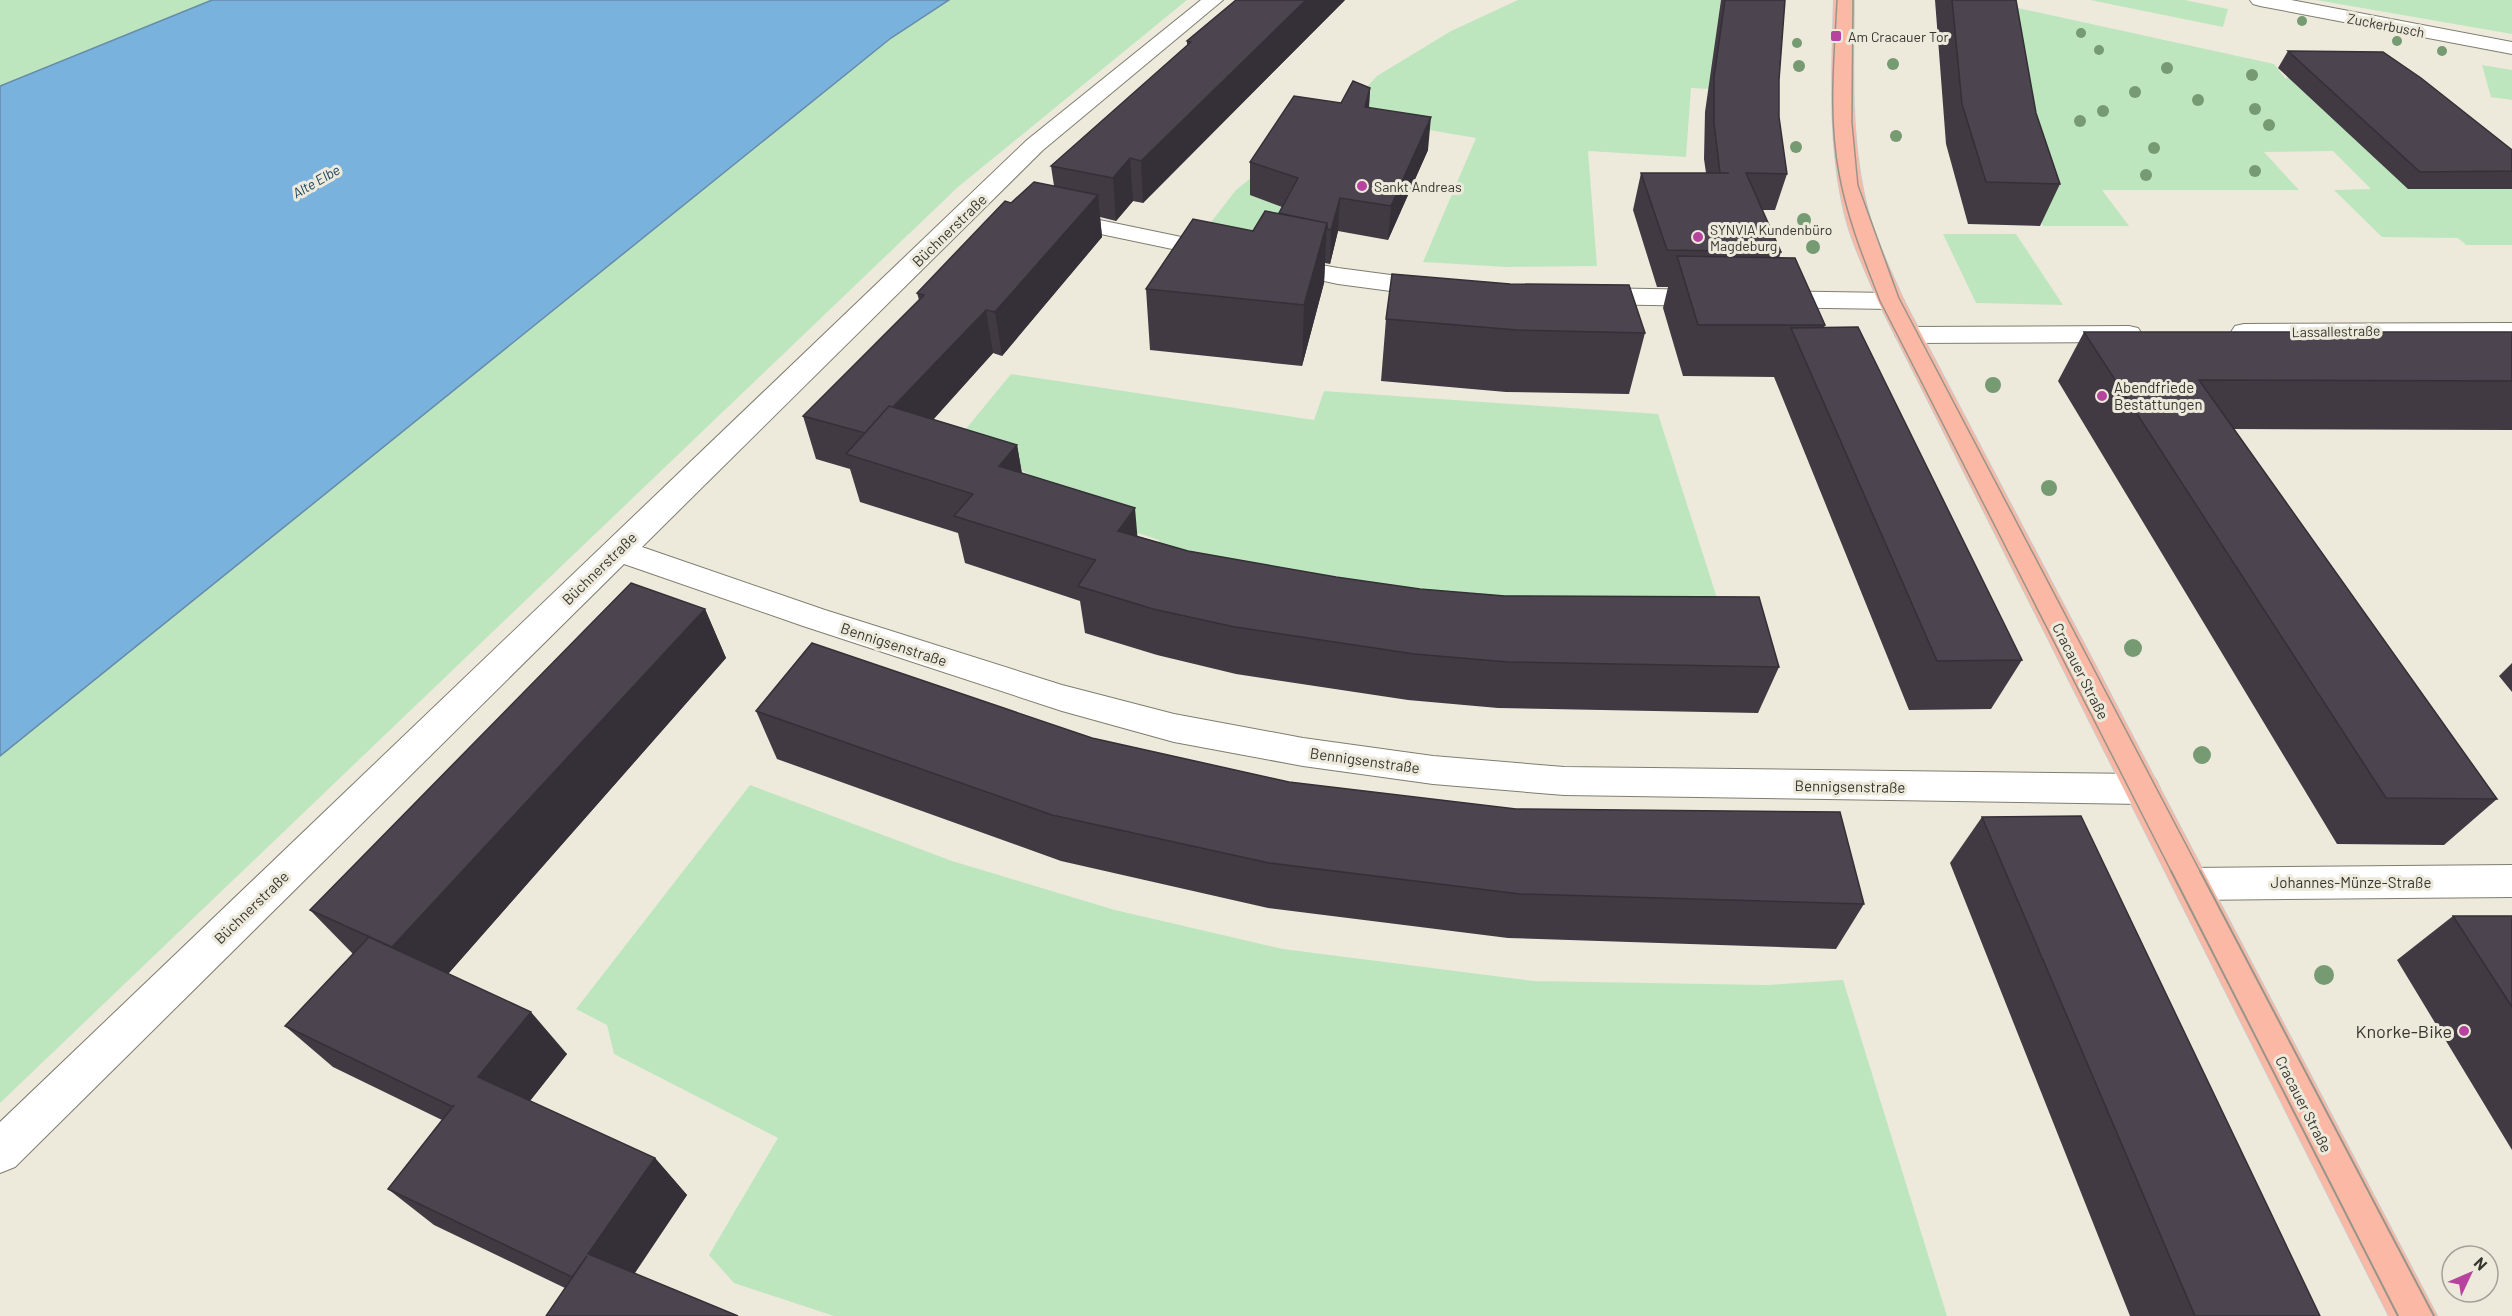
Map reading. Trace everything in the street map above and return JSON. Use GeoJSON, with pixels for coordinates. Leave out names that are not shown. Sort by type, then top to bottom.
{"type":"FeatureCollection","features":[{"type":"Feature","properties":{"kind":"main road","name":"Cracauer Straße"},"geometry":{"type":"LineString","coordinates":[[1844,0],[1843,124],[1846,154],[1857,213],[1891,301],[2414,1316]]}},
{"type":"Feature","properties":{"kind":"street","name":"Büchnerstraße"},"geometry":{"type":"LineString","coordinates":[[0,1152],[617,550],[992,205],[1035,145],[1214,0]]}},
{"type":"Feature","properties":{"kind":"street","name":"Zuckerbusch"},"geometry":{"type":"LineString","coordinates":[[2260,0],[2512,48]]}},
{"type":"Feature","properties":{"kind":"street"},"geometry":{"type":"LineString","coordinates":[[1038,214],[1357,279],[1463,292]]}},
{"type":"Feature","properties":{"kind":"street"},"geometry":{"type":"LineString","coordinates":[[1563,296],[1891,301]]}},
{"type":"Feature","properties":{"kind":"street","name":"Lassallestraße"},"geometry":{"type":"LineString","coordinates":[[2217,333],[2512,331]]}},
{"type":"Feature","properties":{"kind":"street"},"geometry":{"type":"LineString","coordinates":[[1908,335],[2158,333]]}},
{"type":"Feature","properties":{"kind":"street","name":"Bennigsenstraße"},"geometry":{"type":"LineString","coordinates":[[617,550],[814,618],[1062,698],[1174,728],[1303,752],[1433,770],[1564,781],[2142,789]]}},
{"type":"Feature","properties":{"kind":"street","name":"Johannes-Münze-Straße"},"geometry":{"type":"LineString","coordinates":[[2191,884],[2512,881]]}},
{"type":"Feature","properties":{"kind":"green space"},"geometry":{"type":"Polygon","coordinates":[[[0,0],[212,0],[0,86],[0,0]]]}},
{"type":"Feature","properties":{"kind":"green space"},"geometry":{"type":"Polygon","coordinates":[[[949,0],[1187,0],[958,187],[0,1103],[0,756],[891,38],[949,0]]]}},
{"type":"Feature","properties":{"kind":"green space"},"geometry":{"type":"Polygon","coordinates":[[[1518,0],[1721,0],[1709,89],[1691,88],[1686,157],[1588,151],[1597,266],[1507,267],[1423,262],[1476,138],[1340,115],[1377,76],[1451,31],[1518,0]]]}},
{"type":"Feature","properties":{"kind":"green space"},"geometry":{"type":"Polygon","coordinates":[[[2090,0],[2185,0],[2228,9],[2223,27],[2090,0]]]}},
{"type":"Feature","properties":{"kind":"green space"},"geometry":{"type":"Polygon","coordinates":[[[2316,0],[2512,0],[2512,34],[2316,0]]]}},
{"type":"Feature","properties":{"kind":"green space"},"geometry":{"type":"Polygon","coordinates":[[[1995,3],[2274,64],[2285,78],[2310,78],[2512,187],[2512,245],[2466,245],[2458,238],[2382,237],[2334,190],[2371,189],[2333,151],[2264,152],[2299,190],[2102,190],[2129,226],[2043,226],[2027,183],[1995,3]]]}},
{"type":"Feature","properties":{"kind":"green space"},"geometry":{"type":"Polygon","coordinates":[[[2482,65],[2512,70],[2512,100],[2491,97],[2482,65]]]}},
{"type":"Feature","properties":{"kind":"green space"},"geometry":{"type":"Polygon","coordinates":[[[1306,133],[1325,136],[1269,239],[1208,226],[1236,190],[1306,133]]]}},
{"type":"Feature","properties":{"kind":"green space"},"geometry":{"type":"Polygon","coordinates":[[[1943,234],[2016,234],[2063,305],[1976,303],[1943,234]]]}},
{"type":"Feature","properties":{"kind":"green space"},"geometry":{"type":"Polygon","coordinates":[[[1011,374],[1314,420],[1324,391],[1658,414],[1726,626],[1164,567],[1159,540],[1067,510],[1030,475],[1008,463],[951,447],[1011,374]]]}},
{"type":"Feature","properties":{"kind":"green space"},"geometry":{"type":"Polygon","coordinates":[[[750,785],[952,861],[1115,910],[1283,949],[1533,981],[1767,985],[1843,980],[1947,1316],[834,1316],[734,1283],[709,1255],[778,1138],[614,1054],[607,1025],[576,1009],[750,785]]]}},
{"type":"Feature","properties":{"kind":"water","name":"Alte Elbe"},"geometry":{"type":"Polygon","coordinates":[[[212,0],[949,0],[891,38],[0,756],[0,86],[212,0]]]}},
{"type":"Feature","properties":{"kind":"building"},"geometry":{"type":"Polygon","coordinates":[[[1236,0],[1306,0],[1141,161],[1130,158],[1113,178],[1051,166],[1191,42],[1187,41],[1236,0]]]}},
{"type":"Feature","properties":{"kind":"building"},"geometry":{"type":"Polygon","coordinates":[[[1725,0],[1785,0],[1779,80],[1779,117],[1787,174],[1746,173],[1781,252],[1667,250],[1641,173],[1720,173],[1714,123],[1714,77],[1725,0]]]}},
{"type":"Feature","properties":{"kind":"building"},"geometry":{"type":"Polygon","coordinates":[[[1952,0],[2016,0],[2036,113],[2060,184],[1986,182],[1962,104],[1952,0]]]}},
{"type":"Feature","properties":{"kind":"building"},"geometry":{"type":"Polygon","coordinates":[[[2288,51],[2383,52],[2421,78],[2512,150],[2512,171],[2420,172],[2288,51]]]}},
{"type":"Feature","properties":{"kind":"building"},"geometry":{"type":"Polygon","coordinates":[[[1353,81],[1370,88],[1365,107],[1431,117],[1391,206],[1340,198],[1331,230],[1327,229],[1327,223],[1279,213],[1298,178],[1250,162],[1294,96],[1341,103],[1353,81]]]}},
{"type":"Feature","properties":{"kind":"building"},"geometry":{"type":"Polygon","coordinates":[[[1034,182],[1098,195],[995,312],[986,310],[893,407],[889,406],[865,433],[803,416],[924,295],[917,293],[1005,201],[1011,203],[1034,182]]]}},
{"type":"Feature","properties":{"kind":"building"},"geometry":{"type":"Polygon","coordinates":[[[1265,211],[1327,223],[1304,305],[1146,289],[1193,219],[1253,231],[1265,211]]]}},
{"type":"Feature","properties":{"kind":"building"},"geometry":{"type":"Polygon","coordinates":[[[1677,256],[1795,258],[1825,325],[1698,325],[1677,256]]]}},
{"type":"Feature","properties":{"kind":"building"},"geometry":{"type":"Polygon","coordinates":[[[1392,274],[1510,284],[1629,285],[1645,333],[1517,330],[1386,319],[1392,274]]]}},
{"type":"Feature","properties":{"kind":"building"},"geometry":{"type":"Polygon","coordinates":[[[1858,327],[2022,660],[1937,661],[1791,328],[1858,327]]]}},
{"type":"Feature","properties":{"kind":"building"},"geometry":{"type":"Polygon","coordinates":[[[2084,332],[2512,332],[2512,381],[2199,380],[2497,799],[2386,798],[2084,332]]]}},
{"type":"Feature","properties":{"kind":"building"},"geometry":{"type":"Polygon","coordinates":[[[889,406],[1017,445],[999,466],[1135,508],[1118,531],[1188,551],[1420,589],[1505,596],[1759,597],[1779,667],[1508,662],[1414,654],[1235,627],[1153,609],[1078,586],[1096,559],[954,516],[973,494],[846,454],[889,406]]]}},
{"type":"Feature","properties":{"kind":"building"},"geometry":{"type":"Polygon","coordinates":[[[631,583],[705,609],[392,947],[310,910],[631,583]]]}},
{"type":"Feature","properties":{"kind":"building"},"geometry":{"type":"Polygon","coordinates":[[[812,643],[1092,738],[1289,782],[1516,809],[1840,812],[1864,904],[1520,894],[1269,863],[1052,815],[756,711],[812,643]]]}},
{"type":"Feature","properties":{"kind":"building"},"geometry":{"type":"Polygon","coordinates":[[[2081,816],[2320,1316],[2195,1316],[1982,817],[2081,816]]]}},
{"type":"Feature","properties":{"kind":"building"},"geometry":{"type":"Polygon","coordinates":[[[2453,916],[2512,916],[2512,1007],[2453,916]]]}},
{"type":"Feature","properties":{"kind":"building"},"geometry":{"type":"Polygon","coordinates":[[[369,937],[531,1012],[478,1077],[655,1158],[588,1254],[738,1316],[546,1316],[587,1256],[572,1277],[388,1189],[453,1107],[285,1026],[369,937]]]}},
{"type":"Feature","properties":{"kind":"tram line"},"geometry":{"type":"LineString","coordinates":[[1837,0],[1833,87],[1834,131],[1839,174],[1856,239],[1880,301],[2172,873]]}},
{"type":"Feature","properties":{"kind":"tram line"},"geometry":{"type":"LineString","coordinates":[[1853,0],[1852,122],[1858,185],[1899,298],[2201,873]]}},
{"type":"Feature","properties":{"kind":"tram line"},"geometry":{"type":"LineString","coordinates":[[2171,871],[2398,1316]]}},
{"type":"Feature","properties":{"kind":"tram line"},"geometry":{"type":"LineString","coordinates":[[2200,871],[2434,1316]]}},
{"type":"Feature","properties":{"kind":"place","name":"Am Cracauer Tor"},"geometry":{"type":"Point","coordinates":[1836,36]}},
{"type":"Feature","properties":{"kind":"place","name":"Sankt Andreas"},"geometry":{"type":"Point","coordinates":[1362,186]}},
{"type":"Feature","properties":{"kind":"place","name":"SYNVIA Kundenbüro Magdeburg"},"geometry":{"type":"Point","coordinates":[1698,237]}},
{"type":"Feature","properties":{"kind":"place","name":"Abendfriede Bestattungen"},"geometry":{"type":"Point","coordinates":[2102,396]}},
{"type":"Feature","properties":{"kind":"place","name":"Knorke-Bike"},"geometry":{"type":"Point","coordinates":[2464,1031]}}]}
